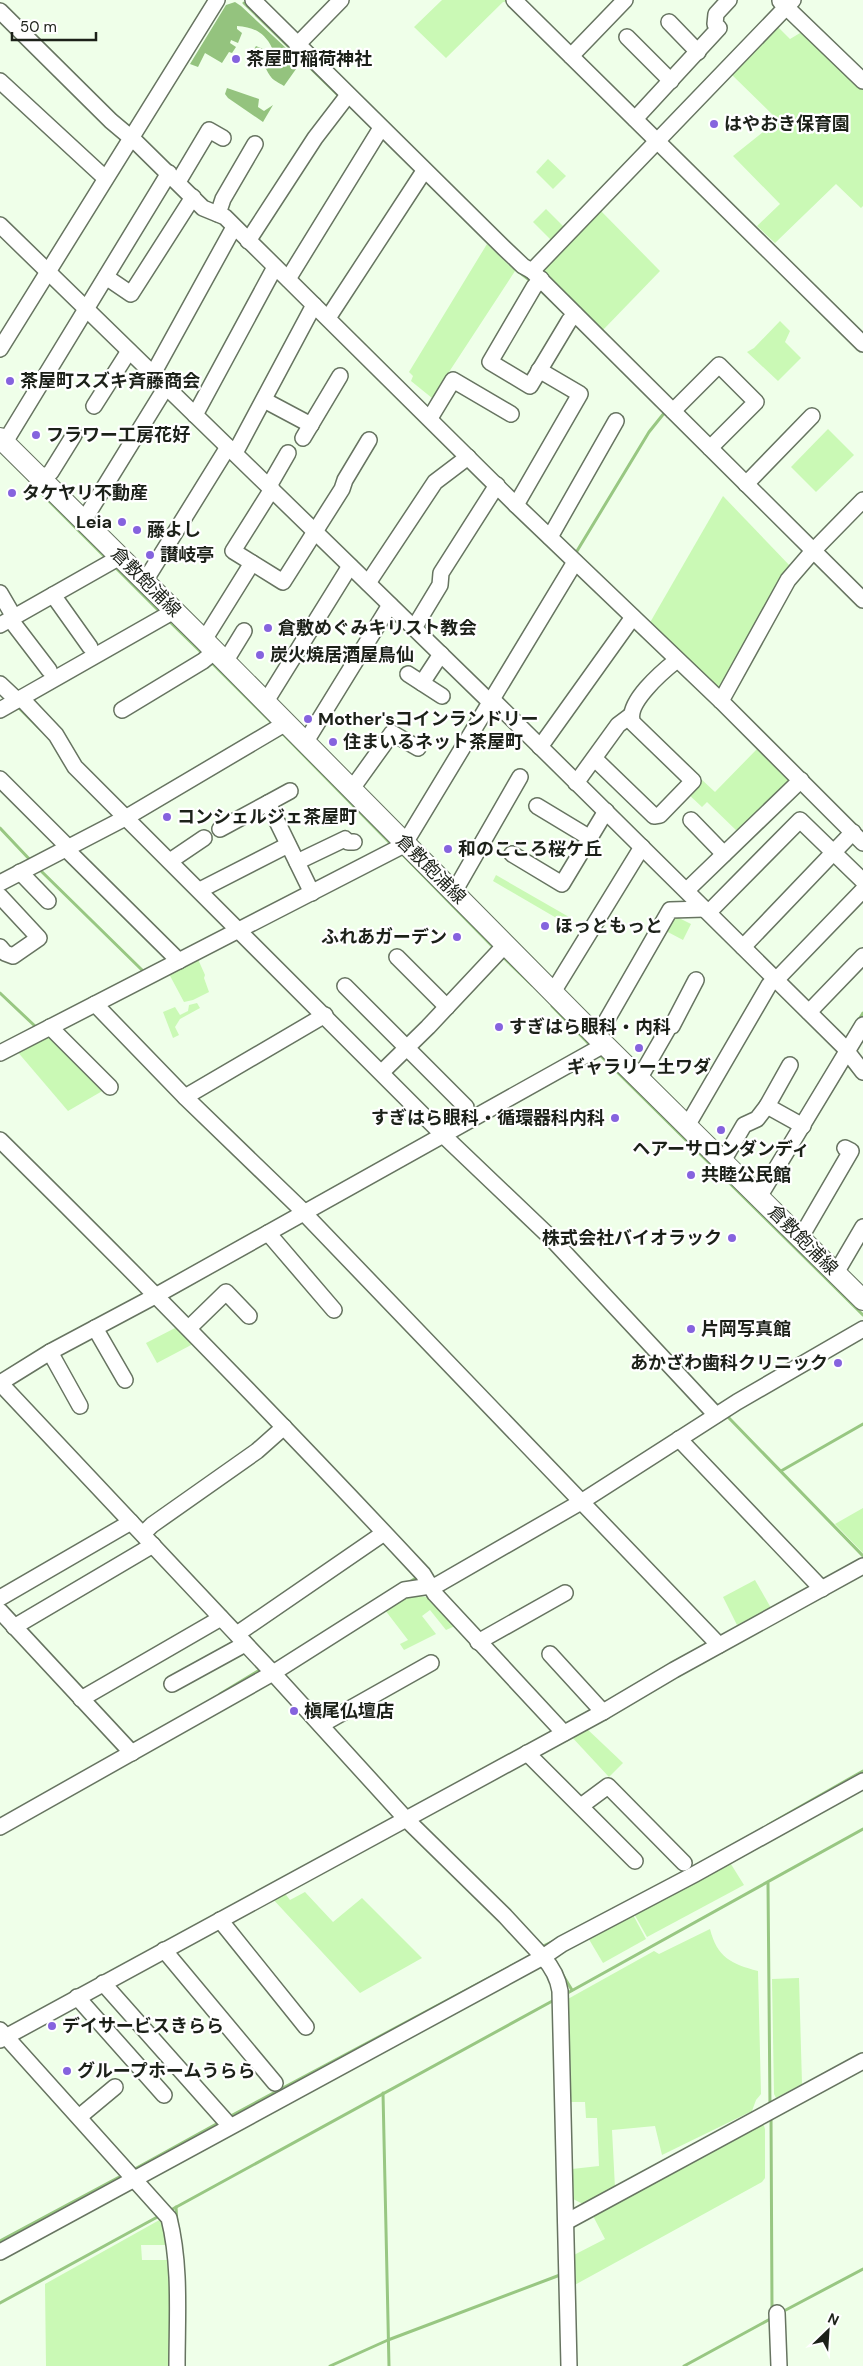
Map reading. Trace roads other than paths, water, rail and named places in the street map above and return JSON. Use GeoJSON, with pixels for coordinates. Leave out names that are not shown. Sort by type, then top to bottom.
{"type":"FeatureCollection","features":[{"type":"Feature","properties":{"kind":"main road","name":"倉敷飽浦線"},"geometry":{"type":"LineString","coordinates":[[2,440],[84,520],[114,561],[145,581],[168,614],[265,703],[280,727],[305,743],[454,892],[501,950],[553,992],[863,1300]]}},
{"type":"Feature","properties":{"kind":"street"},"geometry":{"type":"LineString","coordinates":[[0,349],[104,178],[217,0]]}},
{"type":"Feature","properties":{"kind":"street"},"geometry":{"type":"LineString","coordinates":[[253,0],[379,131],[424,171],[523,266],[572,318],[673,411],[746,484],[811,554],[863,600]]}},
{"type":"Feature","properties":{"kind":"street"},"geometry":{"type":"LineString","coordinates":[[297,45],[341,0]]}},
{"type":"Feature","properties":{"kind":"street"},"geometry":{"type":"LineString","coordinates":[[514,0],[573,53],[638,116],[863,344]]}},
{"type":"Feature","properties":{"kind":"street"},"geometry":{"type":"LineString","coordinates":[[573,53],[625,0]]}},
{"type":"Feature","properties":{"kind":"street"},"geometry":{"type":"LineString","coordinates":[[638,116],[720,28],[715,24],[716,14],[729,0]]}},
{"type":"Feature","properties":{"kind":"street"},"geometry":{"type":"LineString","coordinates":[[572,318],[530,386],[490,362],[536,280],[660,138],[787,3],[863,81]]}},
{"type":"Feature","properties":{"kind":"street"},"geometry":{"type":"LineString","coordinates":[[4,7],[111,122],[131,138],[209,212],[225,217],[232,229],[248,241],[273,270],[288,279],[312,307],[328,318],[430,418],[466,459],[495,488],[516,504],[550,537],[674,662],[721,701],[799,783],[854,837],[834,852],[743,947]]}},
{"type":"Feature","properties":{"kind":"street"},"geometry":{"type":"LineString","coordinates":[[668,22],[698,52]]}},
{"type":"Feature","properties":{"kind":"street"},"geometry":{"type":"LineString","coordinates":[[627,37],[671,81]]}},
{"type":"Feature","properties":{"kind":"street"},"geometry":{"type":"LineString","coordinates":[[0,81],[104,178]]}},
{"type":"Feature","properties":{"kind":"street"},"geometry":{"type":"LineString","coordinates":[[248,241],[315,138],[346,97]]}},
{"type":"Feature","properties":{"kind":"street"},"geometry":{"type":"LineString","coordinates":[[2,440],[106,277],[173,177],[209,130],[223,138]]}},
{"type":"Feature","properties":{"kind":"street"},"geometry":{"type":"LineString","coordinates":[[288,279],[379,131]]}},
{"type":"Feature","properties":{"kind":"street"},"geometry":{"type":"LineString","coordinates":[[218,214],[222,199],[255,144]]}},
{"type":"Feature","properties":{"kind":"street"},"geometry":{"type":"LineString","coordinates":[[328,318],[424,171]]}},
{"type":"Feature","properties":{"kind":"street"},"geometry":{"type":"LineString","coordinates":[[106,277],[131,294],[193,197]]}},
{"type":"Feature","properties":{"kind":"street"},"geometry":{"type":"LineString","coordinates":[[0,225],[85,312],[127,353],[153,374],[165,389],[195,415],[348,569],[368,583],[388,608],[414,628],[439,657],[491,702],[496,703],[576,783],[603,815],[640,851],[687,890],[701,910],[743,947],[772,983],[809,1012],[843,1046],[863,1072]]}},
{"type":"Feature","properties":{"kind":"street"},"geometry":{"type":"LineString","coordinates":[[153,374],[232,229]]}},
{"type":"Feature","properties":{"kind":"street"},"geometry":{"type":"LineString","coordinates":[[195,415],[273,270]]}},
{"type":"Feature","properties":{"kind":"street"},"geometry":{"type":"LineString","coordinates":[[145,581],[228,450],[264,400],[312,307]]}},
{"type":"Feature","properties":{"kind":"street"},"geometry":{"type":"LineString","coordinates":[[94,406],[127,353]]}},
{"type":"Feature","properties":{"kind":"street"},"geometry":{"type":"LineString","coordinates":[[673,411],[719,366],[756,402],[710,448]]}},
{"type":"Feature","properties":{"kind":"street"},"geometry":{"type":"LineString","coordinates":[[516,504],[580,394],[540,370]]}},
{"type":"Feature","properties":{"kind":"street"},"geometry":{"type":"LineString","coordinates":[[264,400],[307,432],[340,376]]}},
{"type":"Feature","properties":{"kind":"street"},"geometry":{"type":"LineString","coordinates":[[430,418],[452,380],[511,414]]}},
{"type":"Feature","properties":{"kind":"street"},"geometry":{"type":"LineString","coordinates":[[84,520],[165,389]]}},
{"type":"Feature","properties":{"kind":"street"},"geometry":{"type":"LineString","coordinates":[[746,484],[812,416]]}},
{"type":"Feature","properties":{"kind":"street"},"geometry":{"type":"LineString","coordinates":[[550,537],[616,422]]}},
{"type":"Feature","properties":{"kind":"street"},"geometry":{"type":"LineString","coordinates":[[42,479],[51,472],[74,435]]}},
{"type":"Feature","properties":{"kind":"street"},"geometry":{"type":"LineString","coordinates":[[288,453],[270,491],[233,551],[283,582],[342,490],[345,480],[369,440]]}},
{"type":"Feature","properties":{"kind":"street"},"geometry":{"type":"LineString","coordinates":[[368,583],[435,482],[466,459]]}},
{"type":"Feature","properties":{"kind":"street"},"geometry":{"type":"LineString","coordinates":[[414,628],[440,585],[440,573],[495,488]]}},
{"type":"Feature","properties":{"kind":"street"},"geometry":{"type":"LineString","coordinates":[[721,701],[788,580],[863,500]]}},
{"type":"Feature","properties":{"kind":"street"},"geometry":{"type":"LineString","coordinates":[[8,620],[114,561]]}},
{"type":"Feature","properties":{"kind":"street"},"geometry":{"type":"LineString","coordinates":[[0,1053],[91,1006],[176,957],[399,848],[405,843],[575,562]]}},
{"type":"Feature","properties":{"kind":"street"},"geometry":{"type":"LineString","coordinates":[[211,654],[252,563]]}},
{"type":"Feature","properties":{"kind":"street"},"geometry":{"type":"LineString","coordinates":[[265,703],[348,569]]}},
{"type":"Feature","properties":{"kind":"street"},"geometry":{"type":"LineString","coordinates":[[0,593],[8,620],[49,670]]}},
{"type":"Feature","properties":{"kind":"street"},"geometry":{"type":"LineString","coordinates":[[53,595],[90,647]]}},
{"type":"Feature","properties":{"kind":"street"},"geometry":{"type":"LineString","coordinates":[[305,743],[388,608]]}},
{"type":"Feature","properties":{"kind":"street"},"geometry":{"type":"LineString","coordinates":[[0,710],[168,614]]}},
{"type":"Feature","properties":{"kind":"street"},"geometry":{"type":"LineString","coordinates":[[540,746],[631,620]]}},
{"type":"Feature","properties":{"kind":"street"},"geometry":{"type":"LineString","coordinates":[[122,710],[244,631]]}},
{"type":"Feature","properties":{"kind":"street"},"geometry":{"type":"LineString","coordinates":[[422,683],[439,657]]}},
{"type":"Feature","properties":{"kind":"street"},"geometry":{"type":"LineString","coordinates":[[594,759],[654,816],[660,815],[693,781],[633,723],[630,716],[632,707],[674,662]]}},
{"type":"Feature","properties":{"kind":"street"},"geometry":{"type":"LineString","coordinates":[[408,674],[442,696]]}},
{"type":"Feature","properties":{"kind":"street"},"geometry":{"type":"LineString","coordinates":[[0,684],[19,699],[56,735],[75,767],[127,817],[174,858],[203,888],[236,927],[325,1015],[385,1069],[443,1135],[550,1237],[716,1415]]}},
{"type":"Feature","properties":{"kind":"street"},"geometry":{"type":"LineString","coordinates":[[576,783],[618,724],[630,716]]}},
{"type":"Feature","properties":{"kind":"street"},"geometry":{"type":"LineString","coordinates":[[0,883],[127,817],[280,727]]}},
{"type":"Feature","properties":{"kind":"street"},"geometry":{"type":"LineString","coordinates":[[351,790],[392,733],[418,748]]}},
{"type":"Feature","properties":{"kind":"street"},"geometry":{"type":"LineString","coordinates":[[454,892],[520,777]]}},
{"type":"Feature","properties":{"kind":"street"},"geometry":{"type":"LineString","coordinates":[[0,780],[176,957]]}},
{"type":"Feature","properties":{"kind":"street"},"geometry":{"type":"LineString","coordinates":[[687,890],[799,783]]}},
{"type":"Feature","properties":{"kind":"street"},"geometry":{"type":"LineString","coordinates":[[220,829],[290,791]]}},
{"type":"Feature","properties":{"kind":"street"},"geometry":{"type":"LineString","coordinates":[[268,803],[310,890]]}},
{"type":"Feature","properties":{"kind":"street"},"geometry":{"type":"LineString","coordinates":[[537,806],[590,838]]}},
{"type":"Feature","properties":{"kind":"street"},"geometry":{"type":"LineString","coordinates":[[512,854],[562,884],[603,815]]}},
{"type":"Feature","properties":{"kind":"street"},"geometry":{"type":"LineString","coordinates":[[691,820],[724,854]]}},
{"type":"Feature","properties":{"kind":"street"},"geometry":{"type":"LineString","coordinates":[[569,2366],[560,1998],[559,1982],[554,1971],[542,1953],[407,1816],[324,1723],[273,1673],[241,1635],[221,1618],[153,1546],[145,1532],[131,1522],[0,1383],[153,1292],[268,1233],[301,1212],[443,1135],[601,1041],[670,910],[701,910],[800,820],[863,881]]}},
{"type":"Feature","properties":{"kind":"street"},"geometry":{"type":"LineString","coordinates":[[174,858],[204,838]]}},
{"type":"Feature","properties":{"kind":"street"},"geometry":{"type":"LineString","coordinates":[[297,862],[347,838]]}},
{"type":"Feature","properties":{"kind":"street"},"geometry":{"type":"LineString","coordinates":[[203,888],[288,845]]}},
{"type":"Feature","properties":{"kind":"street"},"geometry":{"type":"LineString","coordinates":[[553,992],[640,851]]}},
{"type":"Feature","properties":{"kind":"street"},"geometry":{"type":"LineString","coordinates":[[30,867],[48,901]]}},
{"type":"Feature","properties":{"kind":"street"},"geometry":{"type":"LineString","coordinates":[[687,1126],[772,983],[863,890]]}},
{"type":"Feature","properties":{"kind":"street"},"geometry":{"type":"LineString","coordinates":[[0,896],[39,938],[13,956],[5,953],[0,947]]}},
{"type":"Feature","properties":{"kind":"street"},"geometry":{"type":"LineString","coordinates":[[385,1069],[501,950]]}},
{"type":"Feature","properties":{"kind":"street"},"geometry":{"type":"LineString","coordinates":[[809,1012],[863,956]]}},
{"type":"Feature","properties":{"kind":"street"},"geometry":{"type":"LineString","coordinates":[[397,957],[447,1007]]}},
{"type":"Feature","properties":{"kind":"street"},"geometry":{"type":"LineString","coordinates":[[640,1079],[668,1027],[672,1026],[696,980]]}},
{"type":"Feature","properties":{"kind":"street"},"geometry":{"type":"LineString","coordinates":[[345,986],[466,1107]]}},
{"type":"Feature","properties":{"kind":"street"},"geometry":{"type":"LineString","coordinates":[[91,1006],[301,1212],[719,1645]]}},
{"type":"Feature","properties":{"kind":"street"},"geometry":{"type":"LineString","coordinates":[[184,1097],[325,1015]]}},
{"type":"Feature","properties":{"kind":"street"},"geometry":{"type":"LineString","coordinates":[[759,1197],[799,1124],[863,1025]]}},
{"type":"Feature","properties":{"kind":"street"},"geometry":{"type":"LineString","coordinates":[[50,1027],[110,1087]]}},
{"type":"Feature","properties":{"kind":"street"},"geometry":{"type":"LineString","coordinates":[[723,1161],[744,1125],[757,1119],[767,1106],[790,1065]]}},
{"type":"Feature","properties":{"kind":"street"},"geometry":{"type":"LineString","coordinates":[[767,1106],[799,1124]]}},
{"type":"Feature","properties":{"kind":"street"},"geometry":{"type":"LineString","coordinates":[[0,1140],[189,1328],[281,1430],[381,1535],[423,1574],[430,1586],[478,1642],[561,1729]]}},
{"type":"Feature","properties":{"kind":"street"},"geometry":{"type":"LineString","coordinates":[[799,1237],[852,1151],[845,1148]]}},
{"type":"Feature","properties":{"kind":"street"},"geometry":{"type":"LineString","coordinates":[[836,1273],[863,1227]]}},
{"type":"Feature","properties":{"kind":"street"},"geometry":{"type":"LineString","coordinates":[[268,1233],[334,1310]]}},
{"type":"Feature","properties":{"kind":"street"},"geometry":{"type":"LineString","coordinates":[[189,1328],[226,1292],[249,1316]]}},
{"type":"Feature","properties":{"kind":"street"},"geometry":{"type":"LineString","coordinates":[[95,1328],[125,1380]]}},
{"type":"Feature","properties":{"kind":"street"},"geometry":{"type":"LineString","coordinates":[[0,1827],[130,1751],[273,1673],[404,1590],[437,1585],[716,1415],[863,1329]]}},
{"type":"Feature","properties":{"kind":"street"},"geometry":{"type":"LineString","coordinates":[[50,1352],[80,1406]]}},
{"type":"Feature","properties":{"kind":"street"},"geometry":{"type":"LineString","coordinates":[[145,1532],[257,1451],[281,1430]]}},
{"type":"Feature","properties":{"kind":"street"},"geometry":{"type":"LineString","coordinates":[[679,1439],[820,1586]]}},
{"type":"Feature","properties":{"kind":"street"},"geometry":{"type":"LineString","coordinates":[[0,1598],[131,1522]]}},
{"type":"Feature","properties":{"kind":"street"},"geometry":{"type":"LineString","coordinates":[[172,1684],[381,1535]]}},
{"type":"Feature","properties":{"kind":"street"},"geometry":{"type":"LineString","coordinates":[[14,1627],[153,1546]]}},
{"type":"Feature","properties":{"kind":"street"},"geometry":{"type":"LineString","coordinates":[[177,2366],[177,2276],[173,2235],[165,2213],[3,2035],[220,1920],[407,1816],[526,1753],[561,1729],[719,1645],[820,1586],[863,1566]]}},
{"type":"Feature","properties":{"kind":"street"},"geometry":{"type":"LineString","coordinates":[[478,1642],[565,1593]]}},
{"type":"Feature","properties":{"kind":"street"},"geometry":{"type":"LineString","coordinates":[[0,1611],[130,1751]]}},
{"type":"Feature","properties":{"kind":"street"},"geometry":{"type":"LineString","coordinates":[[81,1698],[221,1618]]}},
{"type":"Feature","properties":{"kind":"street"},"geometry":{"type":"LineString","coordinates":[[550,1654],[601,1709]]}},
{"type":"Feature","properties":{"kind":"street"},"geometry":{"type":"LineString","coordinates":[[324,1723],[431,1663]]}},
{"type":"Feature","properties":{"kind":"street"},"geometry":{"type":"LineString","coordinates":[[526,1753],[635,1860]]}},
{"type":"Feature","properties":{"kind":"street"},"geometry":{"type":"LineString","coordinates":[[0,2252],[226,2121],[542,1953],[704,1870],[863,1781]]}},
{"type":"Feature","properties":{"kind":"street"},"geometry":{"type":"LineString","coordinates":[[581,1806],[608,1786],[684,1863]]}},
{"type":"Feature","properties":{"kind":"street"},"geometry":{"type":"LineString","coordinates":[[220,1920],[306,2027]]}},
{"type":"Feature","properties":{"kind":"street"},"geometry":{"type":"LineString","coordinates":[[164,1950],[275,2083]]}},
{"type":"Feature","properties":{"kind":"street"},"geometry":{"type":"LineString","coordinates":[[103,1983],[226,2121]]}},
{"type":"Feature","properties":{"kind":"street"},"geometry":{"type":"LineString","coordinates":[[77,1997],[164,2095]]}},
{"type":"Feature","properties":{"kind":"street"},"geometry":{"type":"LineString","coordinates":[[566,2222],[863,2061]]}},
{"type":"Feature","properties":{"kind":"street"},"geometry":{"type":"LineString","coordinates":[[79,2117],[115,2087]]}},
{"type":"Feature","properties":{"kind":"street"},"geometry":{"type":"LineString","coordinates":[[776,2315],[779,2366]]}},
{"type":"Feature","properties":{"kind":"waterway"},"geometry":{"type":"LineString","coordinates":[[244,3],[340,97]]}},
{"type":"Feature","properties":{"kind":"waterway"},"geometry":{"type":"LineString","coordinates":[[514,268],[532,282]]}},
{"type":"Feature","properties":{"kind":"waterway"},"geometry":{"type":"LineString","coordinates":[[538,288],[559,308]]}},
{"type":"Feature","properties":{"kind":"waterway"},"geometry":{"type":"LineString","coordinates":[[577,551],[649,432],[665,412]]}},
{"type":"Feature","properties":{"kind":"waterway"},"geometry":{"type":"LineString","coordinates":[[30,482],[107,559]]}},
{"type":"Feature","properties":{"kind":"waterway"},"geometry":{"type":"LineString","coordinates":[[113,565],[162,614]]}},
{"type":"Feature","properties":{"kind":"waterway"},"geometry":{"type":"LineString","coordinates":[[168,620],[203,654]]}},
{"type":"Feature","properties":{"kind":"waterway"},"geometry":{"type":"LineString","coordinates":[[209,660],[274,725]]}},
{"type":"Feature","properties":{"kind":"waterway"},"geometry":{"type":"LineString","coordinates":[[18,707],[40,729]]}},
{"type":"Feature","properties":{"kind":"waterway"},"geometry":{"type":"LineString","coordinates":[[280,731],[391,844]]}},
{"type":"Feature","properties":{"kind":"waterway"},"geometry":{"type":"LineString","coordinates":[[0,828],[32,862]]}},
{"type":"Feature","properties":{"kind":"waterway"},"geometry":{"type":"LineString","coordinates":[[402,854],[496,950]]}},
{"type":"Feature","properties":{"kind":"waterway"},"geometry":{"type":"LineString","coordinates":[[38,868],[143,971]]}},
{"type":"Feature","properties":{"kind":"waterway"},"geometry":{"type":"LineString","coordinates":[[502,956],[532,985]]}},
{"type":"Feature","properties":{"kind":"waterway"},"geometry":{"type":"LineString","coordinates":[[0,993],[36,1027]]}},
{"type":"Feature","properties":{"kind":"waterway"},"geometry":{"type":"LineString","coordinates":[[552,1006],[590,1045]]}},
{"type":"Feature","properties":{"kind":"waterway"},"geometry":{"type":"LineString","coordinates":[[858,1021],[863,1013]]}},
{"type":"Feature","properties":{"kind":"waterway"},"geometry":{"type":"LineString","coordinates":[[599,1054],[863,1315]]}},
{"type":"Feature","properties":{"kind":"waterway"},"geometry":{"type":"LineString","coordinates":[[848,1065],[854,1072]]}},
{"type":"Feature","properties":{"kind":"waterway"},"geometry":{"type":"LineString","coordinates":[[729,1418],[863,1556]]}},
{"type":"Feature","properties":{"kind":"waterway"},"geometry":{"type":"LineString","coordinates":[[781,1471],[863,1424]]}},
{"type":"Feature","properties":{"kind":"waterway"},"geometry":{"type":"LineString","coordinates":[[408,1583],[416,1578]]}},
{"type":"Feature","properties":{"kind":"waterway"},"geometry":{"type":"LineString","coordinates":[[220,1694],[258,1671]]}},
{"type":"Feature","properties":{"kind":"waterway"},"geometry":{"type":"LineString","coordinates":[[768,1825],[863,1771]]}},
{"type":"Feature","properties":{"kind":"waterway"},"geometry":{"type":"LineString","coordinates":[[564,1995],[863,1829]]}},
{"type":"Feature","properties":{"kind":"waterway"},"geometry":{"type":"LineString","coordinates":[[768,1883],[770,2107]]}},
{"type":"Feature","properties":{"kind":"waterway"},"geometry":{"type":"LineString","coordinates":[[541,1947],[556,1940]]}},
{"type":"Feature","properties":{"kind":"waterway"},"geometry":{"type":"LineString","coordinates":[[227,2118],[517,1963]]}},
{"type":"Feature","properties":{"kind":"waterway"},"geometry":{"type":"LineString","coordinates":[[561,1972],[572,1990]]}},
{"type":"Feature","properties":{"kind":"waterway"},"geometry":{"type":"LineString","coordinates":[[169,2211],[556,1999]]}},
{"type":"Feature","properties":{"kind":"waterway"},"geometry":{"type":"LineString","coordinates":[[383,2093],[389,2366]]}},
{"type":"Feature","properties":{"kind":"waterway"},"geometry":{"type":"LineString","coordinates":[[771,2115],[772,2309]]}},
{"type":"Feature","properties":{"kind":"waterway"},"geometry":{"type":"LineString","coordinates":[[133,2170],[220,2122]]}},
{"type":"Feature","properties":{"kind":"waterway"},"geometry":{"type":"LineString","coordinates":[[0,2241],[123,2175]]}},
{"type":"Feature","properties":{"kind":"waterway"},"geometry":{"type":"LineString","coordinates":[[176,2207],[177,2224]]}},
{"type":"Feature","properties":{"kind":"waterway"},"geometry":{"type":"LineString","coordinates":[[0,2303],[161,2215]]}},
{"type":"Feature","properties":{"kind":"waterway"},"geometry":{"type":"LineString","coordinates":[[782,2312],[863,2269]]}},
{"type":"Feature","properties":{"kind":"waterway"},"geometry":{"type":"LineString","coordinates":[[330,2366],[388,2340],[560,2275]]}},
{"type":"Feature","properties":{"kind":"waterway"},"geometry":{"type":"LineString","coordinates":[[684,2366],[772,2318]]}},
{"type":"Feature","properties":{"kind":"place","name":"茶屋町稲荷神社"},"geometry":{"type":"Point","coordinates":[236,59]}},
{"type":"Feature","properties":{"kind":"place","name":"はやおき保育園"},"geometry":{"type":"Point","coordinates":[714,124]}},
{"type":"Feature","properties":{"kind":"place","name":"茶屋町スズキ斉藤商会"},"geometry":{"type":"Point","coordinates":[10,381]}},
{"type":"Feature","properties":{"kind":"place","name":"フラワー工房花好"},"geometry":{"type":"Point","coordinates":[36,435]}},
{"type":"Feature","properties":{"kind":"place","name":"タケヤリ不動産"},"geometry":{"type":"Point","coordinates":[12,493]}},
{"type":"Feature","properties":{"kind":"place","name":"Leia"},"geometry":{"type":"Point","coordinates":[122,522]}},
{"type":"Feature","properties":{"kind":"place","name":"藤よし"},"geometry":{"type":"Point","coordinates":[137,530]}},
{"type":"Feature","properties":{"kind":"place","name":"讃岐亭"},"geometry":{"type":"Point","coordinates":[150,555]}},
{"type":"Feature","properties":{"kind":"place","name":"倉敷めぐみキリスト教会"},"geometry":{"type":"Point","coordinates":[268,628]}},
{"type":"Feature","properties":{"kind":"place","name":"炭火焼居酒屋鳥仙"},"geometry":{"type":"Point","coordinates":[260,655]}},
{"type":"Feature","properties":{"kind":"place","name":"Mother'sコインランドリー"},"geometry":{"type":"Point","coordinates":[308,719]}},
{"type":"Feature","properties":{"kind":"place","name":"住まいるネット茶屋町"},"geometry":{"type":"Point","coordinates":[333,742]}},
{"type":"Feature","properties":{"kind":"place","name":"コンシェルジェ茶屋町"},"geometry":{"type":"Point","coordinates":[167,817]}},
{"type":"Feature","properties":{"kind":"place","name":"和のこころ桜ケ丘"},"geometry":{"type":"Point","coordinates":[448,849]}},
{"type":"Feature","properties":{"kind":"place","name":"ほっともっと"},"geometry":{"type":"Point","coordinates":[545,926]}},
{"type":"Feature","properties":{"kind":"place","name":"ふれあガーデン"},"geometry":{"type":"Point","coordinates":[457,937]}},
{"type":"Feature","properties":{"kind":"place","name":"すぎはら眼科・内科"},"geometry":{"type":"Point","coordinates":[499,1027]}},
{"type":"Feature","properties":{"kind":"place","name":"ギャラリー土ワダ"},"geometry":{"type":"Point","coordinates":[639,1048]}},
{"type":"Feature","properties":{"kind":"place","name":"すぎはら眼科・循環器科内科"},"geometry":{"type":"Point","coordinates":[615,1118]}},
{"type":"Feature","properties":{"kind":"place","name":"ヘアーサロンダンディ"},"geometry":{"type":"Point","coordinates":[721,1130]}},
{"type":"Feature","properties":{"kind":"place","name":"共睦公民館"},"geometry":{"type":"Point","coordinates":[691,1175]}},
{"type":"Feature","properties":{"kind":"place","name":"株式会社バイオラック"},"geometry":{"type":"Point","coordinates":[732,1238]}},
{"type":"Feature","properties":{"kind":"place","name":"片岡写真館"},"geometry":{"type":"Point","coordinates":[691,1329]}},
{"type":"Feature","properties":{"kind":"place","name":"あかざわ歯科クリニック"},"geometry":{"type":"Point","coordinates":[838,1363]}},
{"type":"Feature","properties":{"kind":"place","name":"槇尾仏壇店"},"geometry":{"type":"Point","coordinates":[294,1711]}},
{"type":"Feature","properties":{"kind":"place","name":"デイサービスきらら"},"geometry":{"type":"Point","coordinates":[52,2026]}},
{"type":"Feature","properties":{"kind":"place","name":"グループホームうらら"},"geometry":{"type":"Point","coordinates":[67,2071]}}]}
